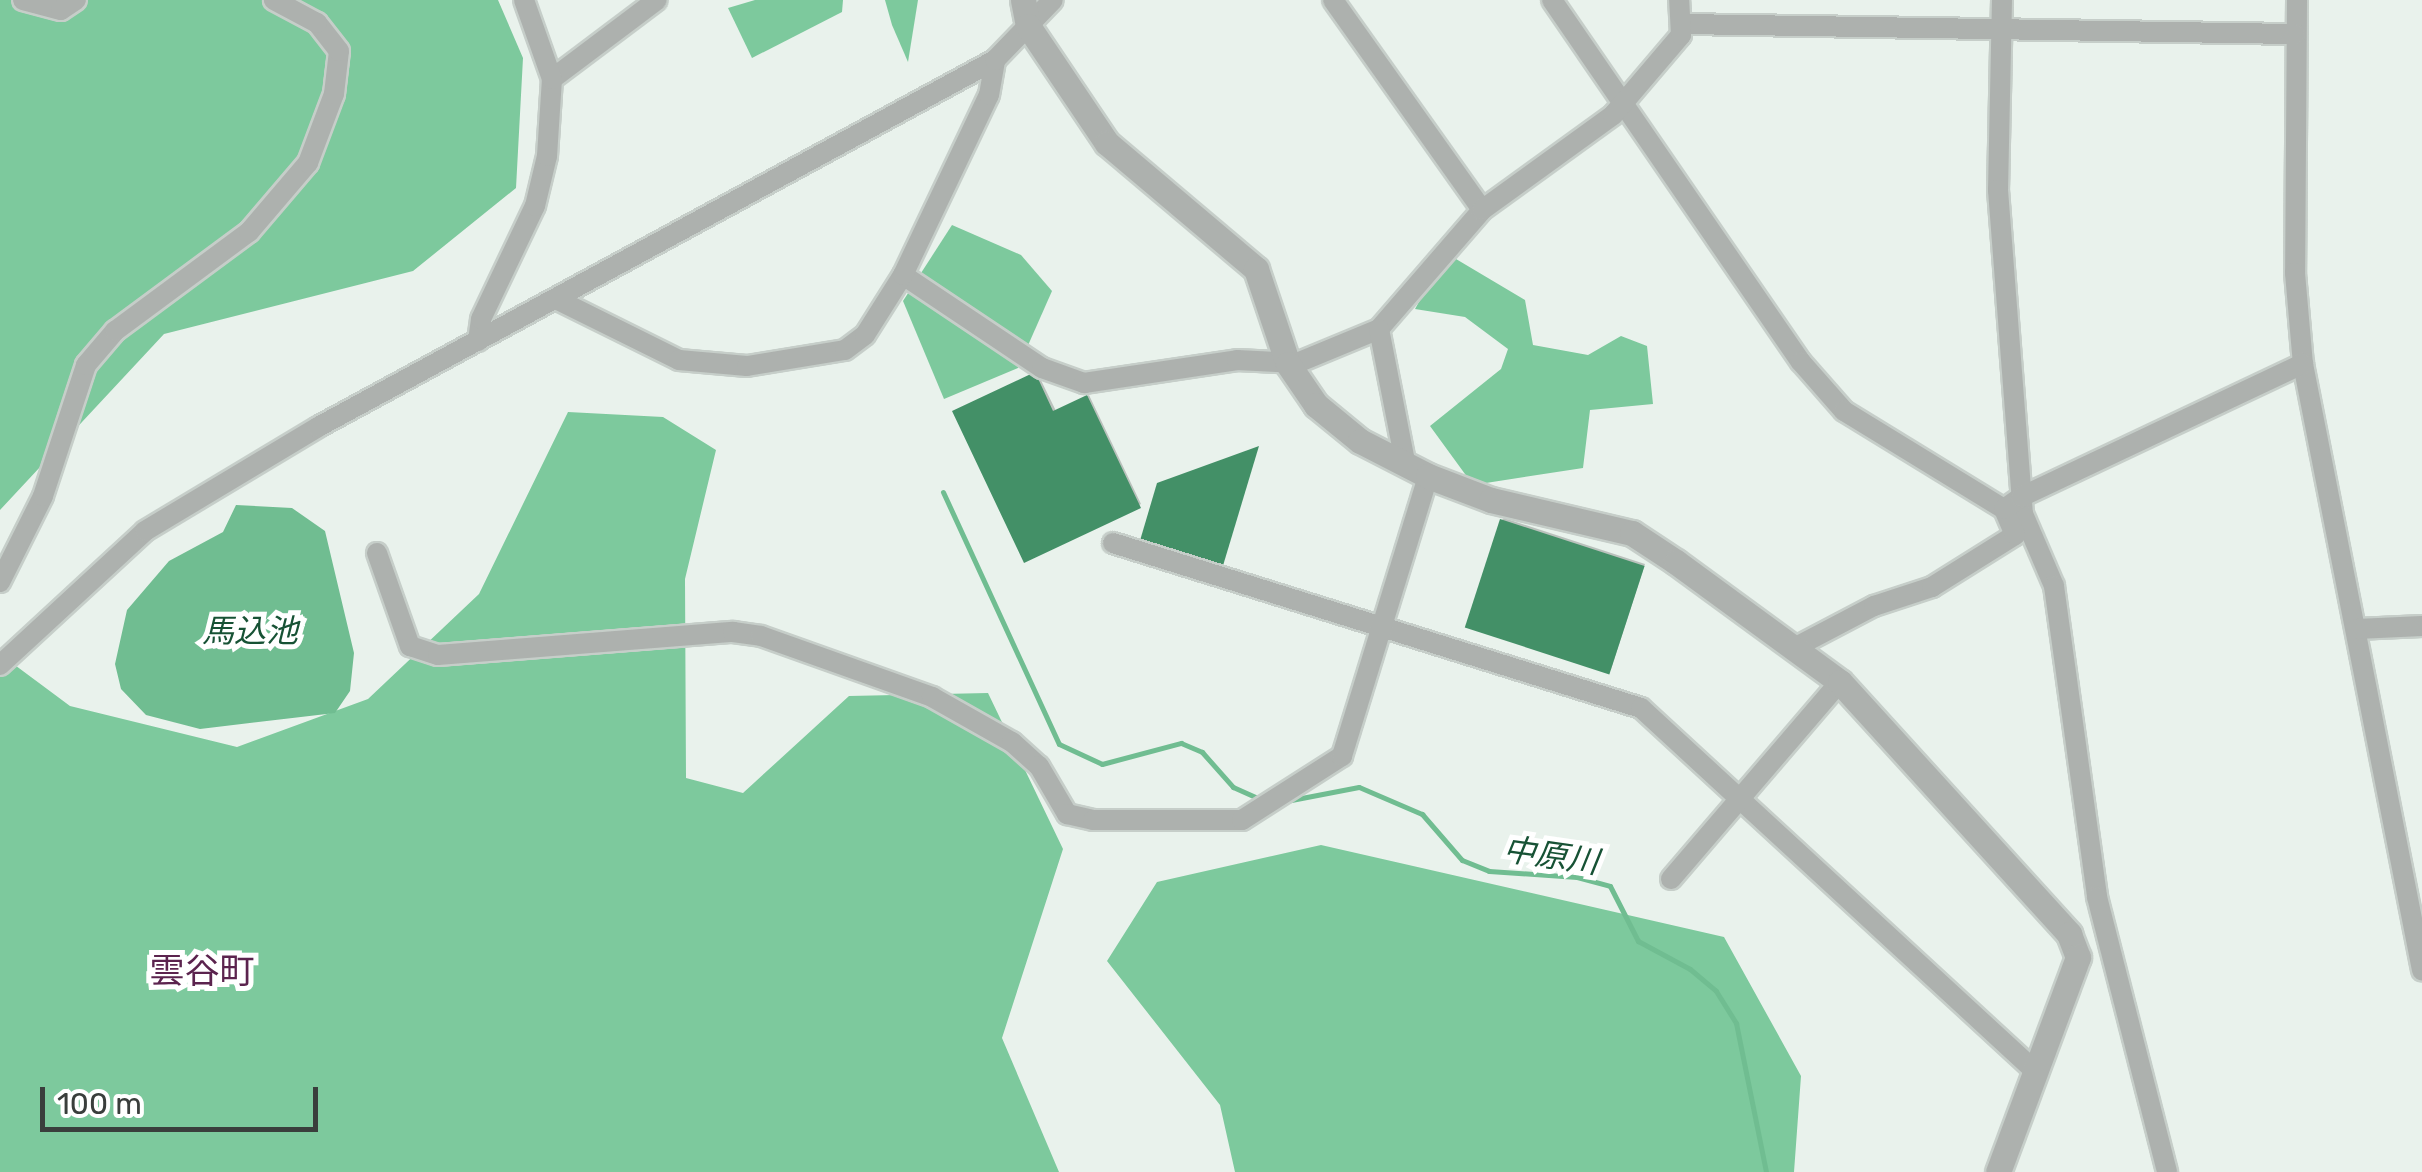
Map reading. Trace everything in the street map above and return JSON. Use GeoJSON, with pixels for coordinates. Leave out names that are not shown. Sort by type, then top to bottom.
{"type":"FeatureCollection","features":[{"type":"Feature","properties":{"kind":"street"},"geometry":{"type":"LineString","coordinates":[[23,0],[60,10],[76,0]]}},
{"type":"Feature","properties":{"kind":"street"},"geometry":{"type":"LineString","coordinates":[[0,582],[43,496],[86,366],[115,331],[250,232],[308,163],[334,94],[339,51],[317,22],[274,0]]}},
{"type":"Feature","properties":{"kind":"street"},"geometry":{"type":"LineString","coordinates":[[478,341],[481,319],[534,206],[547,156],[552,79],[524,0]]}},
{"type":"Feature","properties":{"kind":"street"},"geometry":{"type":"LineString","coordinates":[[552,79],[657,0]]}},
{"type":"Feature","properties":{"kind":"street"},"geometry":{"type":"LineString","coordinates":[[1023,0],[1028,26],[1107,143],[1256,268],[1288,364],[1316,405],[1360,441],[1428,476],[1491,500],[1632,533],[1840,682],[2068,934],[2078,958],[1998,1172]]}},
{"type":"Feature","properties":{"kind":"street"},"geometry":{"type":"LineString","coordinates":[[0,664],[145,531],[478,341],[995,60],[1053,0]]}},
{"type":"Feature","properties":{"kind":"street"},"geometry":{"type":"LineString","coordinates":[[1334,0],[1482,210]]}},
{"type":"Feature","properties":{"kind":"street"},"geometry":{"type":"LineString","coordinates":[[1552,0],[1801,362],[1844,411],[2013,503],[2054,586],[2101,917],[2167,1172]]}},
{"type":"Feature","properties":{"kind":"street"},"geometry":{"type":"LineString","coordinates":[[902,275],[1042,368],[1084,383],[1236,360],[1288,364],[1379,330],[1482,210],[1613,116],[1680,36],[1680,0]]}},
{"type":"Feature","properties":{"kind":"street"},"geometry":{"type":"LineString","coordinates":[[1792,650],[1874,606],[1932,587],[2016,534],[1998,190],[2002,0]]}},
{"type":"Feature","properties":{"kind":"street"},"geometry":{"type":"LineString","coordinates":[[2297,0],[2296,273],[2303,364],[2422,970]]}},
{"type":"Feature","properties":{"kind":"street"},"geometry":{"type":"LineString","coordinates":[[1683,24],[2296,34]]}},
{"type":"Feature","properties":{"kind":"street"},"geometry":{"type":"LineString","coordinates":[[556,299],[679,360],[747,366],[845,350],[865,335],[902,275],[989,95],[995,60]]}},
{"type":"Feature","properties":{"kind":"street"},"geometry":{"type":"LineString","coordinates":[[1379,330],[1404,461]]}},
{"type":"Feature","properties":{"kind":"street"},"geometry":{"type":"LineString","coordinates":[[2013,503],[2303,364]]}},
{"type":"Feature","properties":{"kind":"street"},"geometry":{"type":"LineString","coordinates":[[378,553],[410,646],[438,655],[514,654],[733,632],[761,636],[932,698],[1012,742],[1039,766],[1067,814],[1093,820],[1242,820],[1342,756],[1428,476]]}},
{"type":"Feature","properties":{"kind":"street"},"geometry":{"type":"LineString","coordinates":[[1113,543],[1641,708],[2034,1070]]}},
{"type":"Feature","properties":{"kind":"street"},"geometry":{"type":"LineString","coordinates":[[2357,629],[2422,626]]}},
{"type":"Feature","properties":{"kind":"street"},"geometry":{"type":"LineString","coordinates":[[1671,880],[1840,682]]}},
{"type":"Feature","properties":{"kind":"street"},"geometry":{"type":"LineString","coordinates":[[2068,934],[2101,917]]}},
{"type":"Feature","properties":{"kind":"shaded area"},"geometry":{"type":"Polygon","coordinates":[[[0,0],[498,0],[523,58],[516,188],[413,271],[164,334],[0,510],[0,0]]]}},
{"type":"Feature","properties":{"kind":"shaded area"},"geometry":{"type":"Polygon","coordinates":[[[755,0],[843,0],[842,12],[752,58],[728,8],[755,0]]]}},
{"type":"Feature","properties":{"kind":"shaded area"},"geometry":{"type":"Polygon","coordinates":[[[885,0],[918,0],[908,62],[892,25],[885,0]]]}},
{"type":"Feature","properties":{"kind":"shaded area"},"geometry":{"type":"Polygon","coordinates":[[[952,225],[1021,255],[1052,291],[1018,368],[944,399],[903,301],[952,225]]]}},
{"type":"Feature","properties":{"kind":"shaded area"},"geometry":{"type":"Polygon","coordinates":[[[1456,259],[1525,300],[1533,345],[1588,355],[1621,336],[1647,346],[1653,404],[1590,410],[1583,468],[1473,485],[1430,426],[1501,369],[1508,349],[1465,317],[1415,309],[1430,282],[1456,259]]]}},
{"type":"Feature","properties":{"kind":"shaded area"},"geometry":{"type":"Polygon","coordinates":[[[568,412],[663,417],[716,450],[685,579],[686,778],[743,793],[849,696],[988,693],[1063,849],[1002,1038],[1059,1172],[0,1172],[0,654],[70,706],[237,747],[368,699],[479,594],[568,412]]]}},
{"type":"Feature","properties":{"kind":"shaded area"},"geometry":{"type":"Polygon","coordinates":[[[1321,845],[1724,937],[1801,1076],[1794,1172],[1235,1172],[1220,1105],[1107,961],[1157,882],[1321,845]]]}},
{"type":"Feature","properties":{"kind":"water","name":"馬込池"},"geometry":{"type":"Polygon","coordinates":[[[236,505],[292,508],[325,531],[354,653],[350,691],[335,713],[200,729],[146,715],[121,689],[115,664],[127,610],[169,561],[223,532],[236,505]]]}},
{"type":"Feature","properties":{"kind":"building"},"geometry":{"type":"Polygon","coordinates":[[[1035,372],[1053,411],[1087,395],[1141,508],[1024,563],[952,411],[1035,372]]]}},
{"type":"Feature","properties":{"kind":"building"},"geometry":{"type":"Polygon","coordinates":[[[1259,446],[1222,569],[1139,544],[1157,483],[1259,446]]]}},
{"type":"Feature","properties":{"kind":"building"},"geometry":{"type":"Polygon","coordinates":[[[1500,519],[1645,566],[1609,674],[1465,627],[1500,519]]]}},
{"type":"Feature","properties":{"kind":"waterway","name":"中原川"},"geometry":{"type":"LineString","coordinates":[[943,492],[1059,744],[1102,764],[1181,743],[1202,752],[1233,787],[1260,799]]}},
{"type":"Feature","properties":{"kind":"waterway","name":"中原川"},"geometry":{"type":"LineString","coordinates":[[1286,801],[1359,787],[1422,814],[1462,860],[1489,871],[1577,877],[1610,886],[1638,941],[1690,969],[1716,991],[1736,1023],[1766,1172]]}},
{"type":"Feature","properties":{"kind":"district","name":"雲谷町"},"geometry":{"type":"Point","coordinates":[202,971]}}]}
